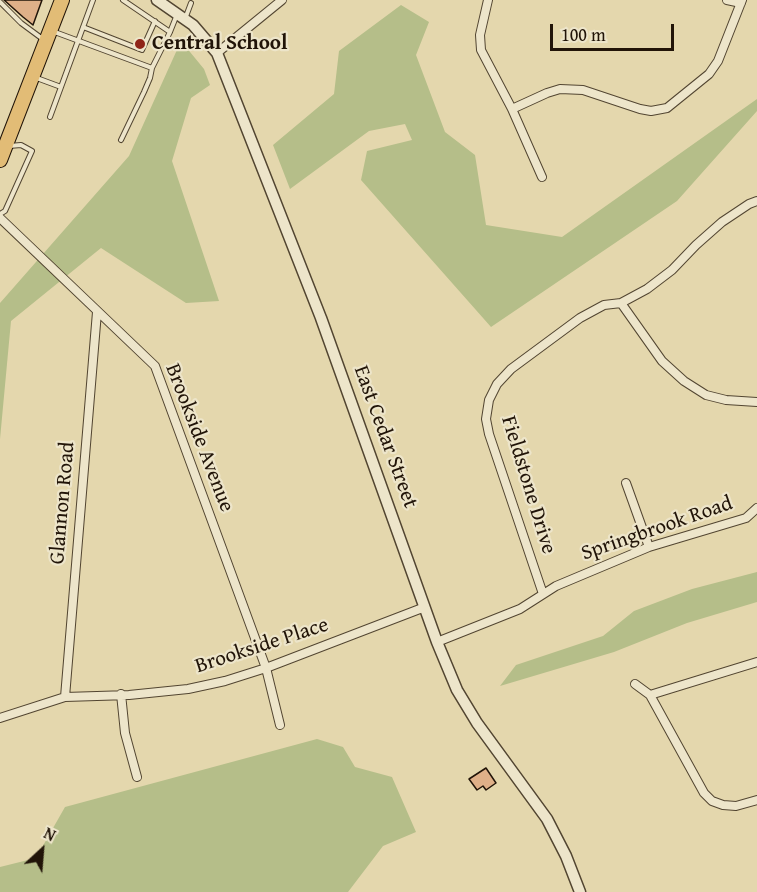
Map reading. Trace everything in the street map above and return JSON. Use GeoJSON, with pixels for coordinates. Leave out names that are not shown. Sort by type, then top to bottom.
{"type":"FeatureCollection","features":[{"type":"Feature","properties":{"kind":"main road"},"geometry":{"type":"LineString","coordinates":[[0,160],[3,144],[33,77],[62,0]]}},
{"type":"Feature","properties":{"kind":"street","name":"East Cedar Street"},"geometry":{"type":"LineString","coordinates":[[157,0],[177,10],[217,53],[324,327],[437,642],[457,690],[489,741],[547,819],[556,834],[580,892]]}},
{"type":"Feature","properties":{"kind":"street"},"geometry":{"type":"LineString","coordinates":[[217,53],[282,0]]}},
{"type":"Feature","properties":{"kind":"street"},"geometry":{"type":"LineString","coordinates":[[488,0],[480,35],[481,50],[512,109],[542,177]]}},
{"type":"Feature","properties":{"kind":"street"},"geometry":{"type":"LineString","coordinates":[[512,109],[560,89],[583,90],[651,111],[667,108],[709,74],[718,61],[742,2],[727,0]]}},
{"type":"Feature","properties":{"kind":"street","name":"Fieldstone Drive"},"geometry":{"type":"LineString","coordinates":[[543,594],[489,434],[486,418],[489,400],[497,384],[511,369],[580,318],[604,305],[621,303],[647,288],[672,270],[722,222],[757,201]]}},
{"type":"Feature","properties":{"kind":"street","name":"Brookside Avenue"},"geometry":{"type":"LineString","coordinates":[[0,216],[155,366],[266,668],[280,725]]}},
{"type":"Feature","properties":{"kind":"street"},"geometry":{"type":"LineString","coordinates":[[621,303],[662,361],[684,381],[706,395],[716,398],[757,402]]}},
{"type":"Feature","properties":{"kind":"street","name":"Glannon Road"},"geometry":{"type":"LineString","coordinates":[[65,697],[97,312]]}},
{"type":"Feature","properties":{"kind":"street"},"geometry":{"type":"LineString","coordinates":[[626,483],[649,547]]}},
{"type":"Feature","properties":{"kind":"street","name":"Springbrook Road"},"geometry":{"type":"LineString","coordinates":[[437,642],[520,609],[556,586],[649,547],[746,518],[757,508]]}},
{"type":"Feature","properties":{"kind":"street","name":"Brookside Place"},"geometry":{"type":"LineString","coordinates":[[0,718],[65,697],[188,689],[225,681],[266,668],[425,607]]}},
{"type":"Feature","properties":{"kind":"street"},"geometry":{"type":"LineString","coordinates":[[650,695],[757,662]]}},
{"type":"Feature","properties":{"kind":"street"},"geometry":{"type":"LineString","coordinates":[[635,684],[650,695],[704,793],[712,801],[736,806],[757,800]]}},
{"type":"Feature","properties":{"kind":"street"},"geometry":{"type":"LineString","coordinates":[[122,694],[125,733],[137,777]]}},
{"type":"Feature","properties":{"kind":"lane"},"geometry":{"type":"LineString","coordinates":[[50,117],[93,0]]}},
{"type":"Feature","properties":{"kind":"lane"},"geometry":{"type":"LineString","coordinates":[[123,0],[170,32]]}},
{"type":"Feature","properties":{"kind":"lane"},"geometry":{"type":"LineString","coordinates":[[121,140],[170,32],[177,10],[190,1]]}},
{"type":"Feature","properties":{"kind":"lane"},"geometry":{"type":"LineString","coordinates":[[0,2],[21,23],[49,36],[79,40],[152,68]]}},
{"type":"Feature","properties":{"kind":"lane"},"geometry":{"type":"LineString","coordinates":[[83,27],[142,50],[155,21]]}},
{"type":"Feature","properties":{"kind":"lane"},"geometry":{"type":"LineString","coordinates":[[33,77],[61,87]]}},
{"type":"Feature","properties":{"kind":"lane"},"geometry":{"type":"LineString","coordinates":[[0,216],[5,211],[32,151],[21,144],[3,144]]}},
{"type":"Feature","properties":{"kind":"green space"},"geometry":{"type":"Polygon","coordinates":[[[401,5],[429,22],[416,55],[445,132],[475,155],[486,225],[562,237],[757,99],[757,111],[677,201],[491,327],[361,180],[367,151],[412,140],[405,124],[369,131],[290,189],[273,145],[334,94],[339,51],[401,5]]]}},
{"type":"Feature","properties":{"kind":"green space"},"geometry":{"type":"Polygon","coordinates":[[[181,41],[204,69],[210,85],[191,98],[172,161],[219,301],[186,303],[101,248],[11,321],[0,439],[0,303],[129,156],[181,41]]]}},
{"type":"Feature","properties":{"kind":"green space"},"geometry":{"type":"Polygon","coordinates":[[[757,572],[757,602],[687,623],[614,652],[500,686],[516,665],[603,636],[634,611],[692,589],[757,572]]]}},
{"type":"Feature","properties":{"kind":"green space"},"geometry":{"type":"Polygon","coordinates":[[[317,739],[343,747],[355,767],[392,777],[416,832],[383,846],[348,892],[0,892],[0,867],[36,858],[65,807],[317,739]]]}},
{"type":"Feature","properties":{"kind":"building"},"geometry":{"type":"Polygon","coordinates":[[[4,0],[42,0],[33,25],[23,17],[4,0]]]}},
{"type":"Feature","properties":{"kind":"building"},"geometry":{"type":"Polygon","coordinates":[[[486,768],[496,783],[486,790],[483,786],[477,790],[469,779],[486,768]]]}},
{"type":"Feature","properties":{"kind":"place","name":"Central School"},"geometry":{"type":"Point","coordinates":[140,44]}}]}
